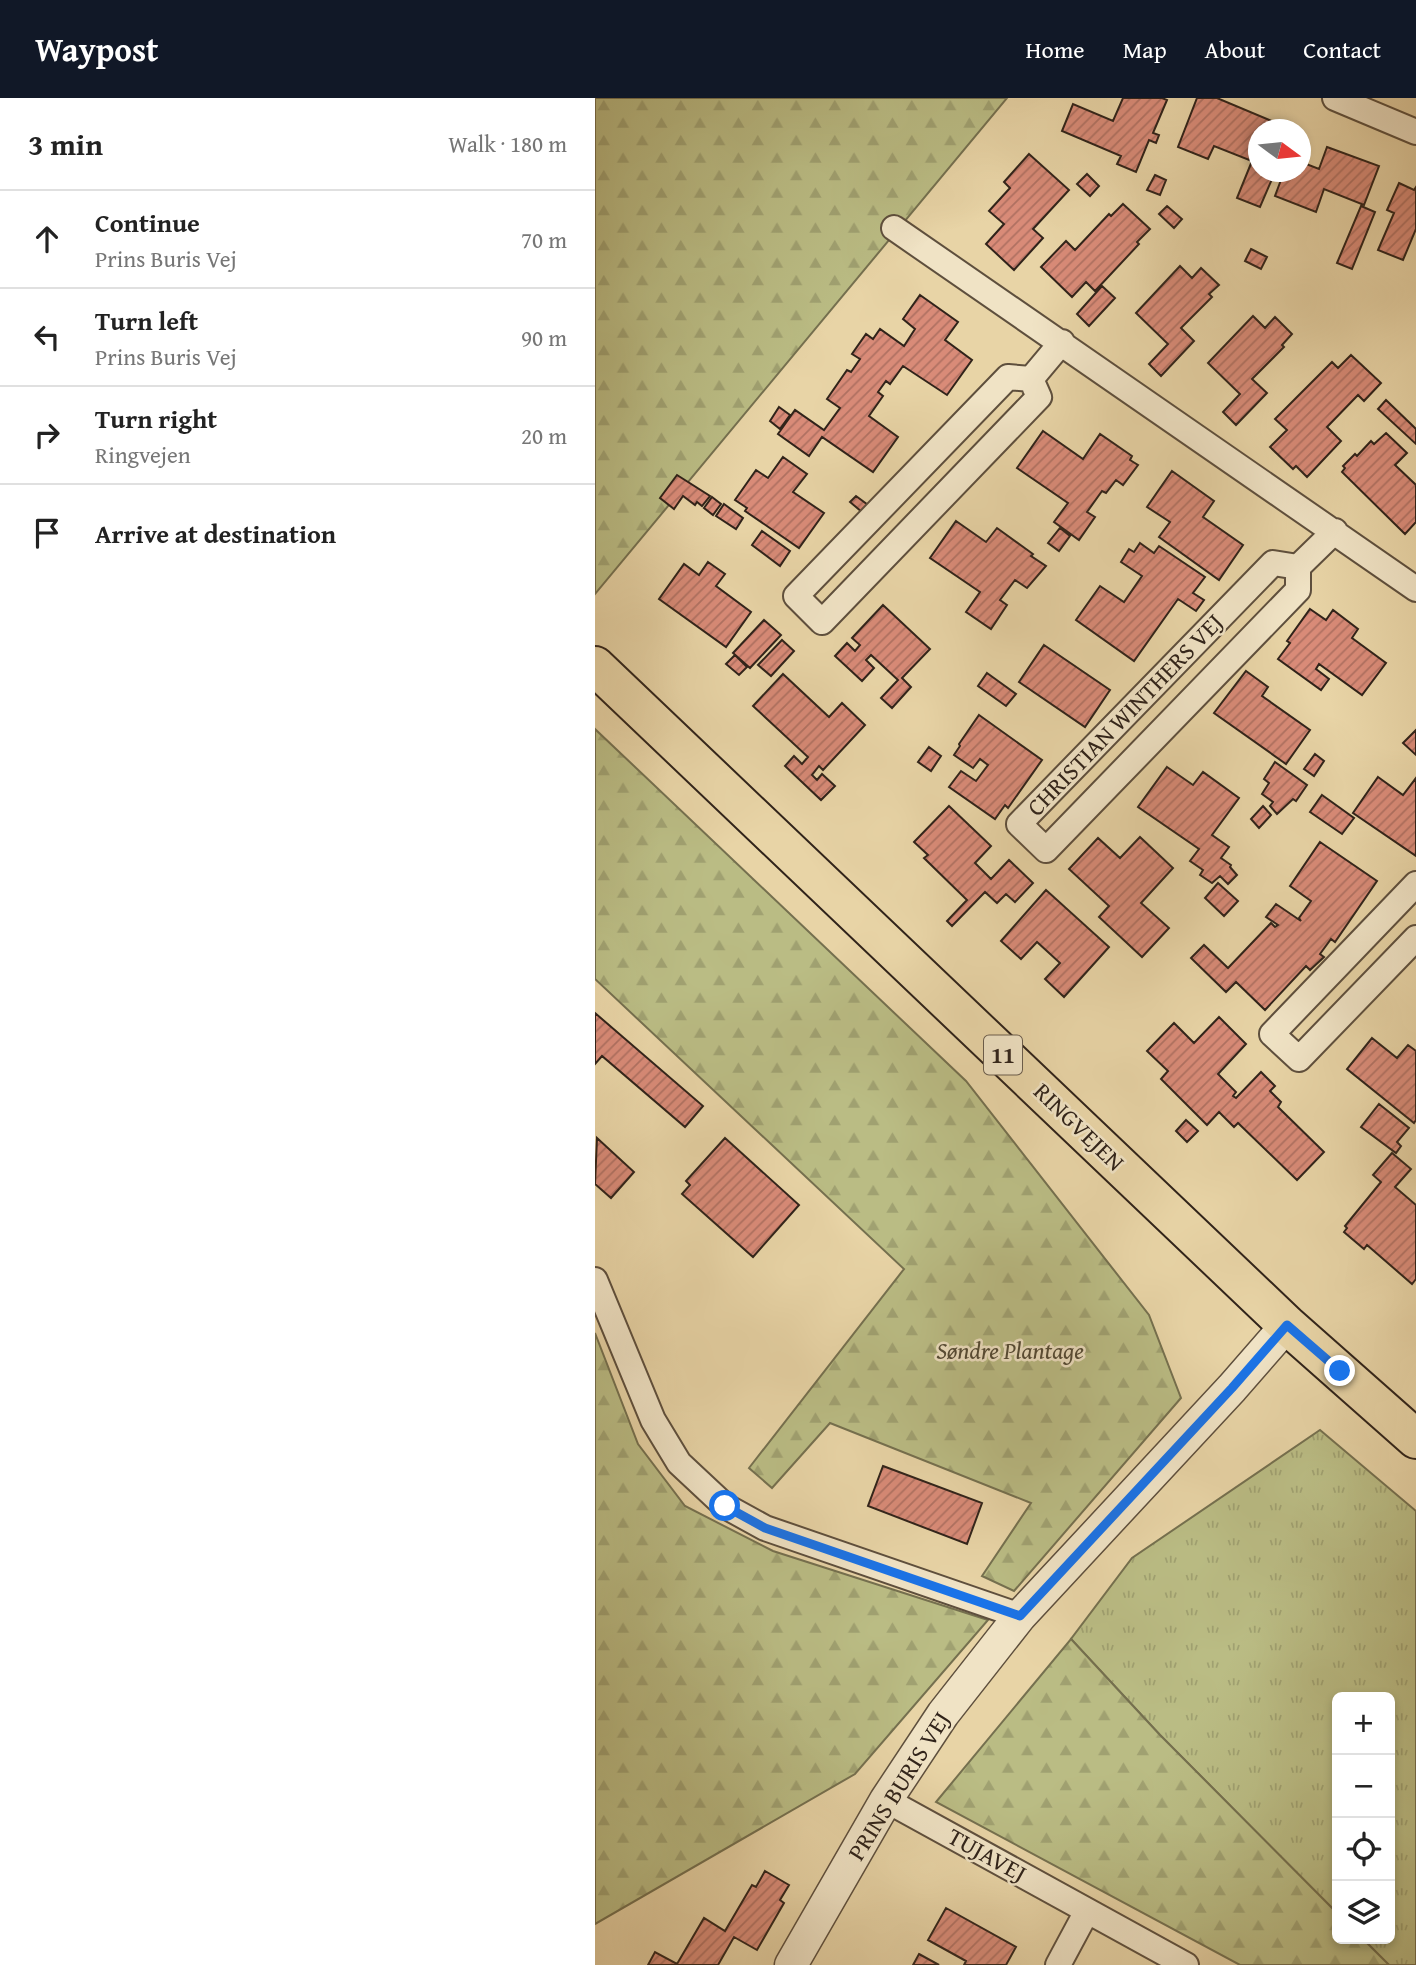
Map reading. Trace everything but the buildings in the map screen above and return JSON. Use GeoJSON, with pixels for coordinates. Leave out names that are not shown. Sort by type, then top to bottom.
{"type":"FeatureCollection","features":[{"type":"Feature","properties":{"kind":"main road","name":"RINGVEJEN"},"geometry":{"type":"LineString","coordinates":[[595,666],[1287,1325],[1416,1439]]}},
{"type":"Feature","properties":{"kind":"street"},"geometry":{"type":"LineString","coordinates":[[1335,98],[1416,132]]}},
{"type":"Feature","properties":{"kind":"street"},"geometry":{"type":"LineString","coordinates":[[894,228],[1335,531],[1413,581]]}},
{"type":"Feature","properties":{"kind":"street"},"geometry":{"type":"LineString","coordinates":[[1031,379],[1062,342]]}},
{"type":"Feature","properties":{"kind":"street"},"geometry":{"type":"LineString","coordinates":[[1009,377],[1031,379],[1038,397],[822,622],[796,596],[1009,377]]}},
{"type":"Feature","properties":{"kind":"street"},"geometry":{"type":"LineString","coordinates":[[1298,567],[1335,531]]}},
{"type":"Feature","properties":{"kind":"street","name":"CHRISTIAN WINTHERS VEJ"},"geometry":{"type":"LineString","coordinates":[[1273,563],[1298,567],[1298,590],[1046,850],[1019,824],[1273,563]]}},
{"type":"Feature","properties":{"kind":"street"},"geometry":{"type":"LineString","coordinates":[[1416,884],[1272,1034],[1299,1059],[1416,938]]}},
{"type":"Feature","properties":{"kind":"street"},"geometry":{"type":"LineString","coordinates":[[595,1280],[653,1420],[680,1463],[725,1506],[765,1528],[1020,1616]]}},
{"type":"Feature","properties":{"kind":"street","name":"PRINS BURIS VEJ"},"geometry":{"type":"LineString","coordinates":[[791,1965],[886,1800],[943,1714],[1020,1616],[1287,1325]]}},
{"type":"Feature","properties":{"kind":"street","name":"TUJAVEJ"},"geometry":{"type":"LineString","coordinates":[[886,1800],[1186,1965]]}},
{"type":"Feature","properties":{"kind":"street"},"geometry":{"type":"LineString","coordinates":[[1058,1965],[1087,1911]]}},
{"type":"Feature","properties":{"kind":"green space"},"geometry":{"type":"Polygon","coordinates":[[[595,98],[1007,98],[595,594],[595,98]]]}},
{"type":"Feature","properties":{"kind":"green space","name":"Søndre Plantage"},"geometry":{"type":"Polygon","coordinates":[[[595,729],[966,1081],[1149,1315],[1181,1398],[1014,1591],[982,1576],[1031,1503],[830,1423],[772,1488],[749,1468],[904,1269],[595,979],[595,729]]]}},
{"type":"Feature","properties":{"kind":"green space"},"geometry":{"type":"Polygon","coordinates":[[[595,1333],[638,1444],[685,1506],[773,1551],[988,1620],[855,1774],[595,1924],[595,1333]]]}},
{"type":"Feature","properties":{"kind":"green space"},"geometry":{"type":"Polygon","coordinates":[[[1320,1430],[1416,1511],[1416,1965],[1389,1965],[1368,1944],[1395,1944],[1395,1692],[1332,1692],[1332,1908],[1160,1735],[1071,1639],[1132,1558],[1320,1430]]]}},
{"type":"Feature","properties":{"kind":"green space"},"geometry":{"type":"Polygon","coordinates":[[[1071,1639],[1160,1735],[1332,1908],[1332,1944],[1368,1944],[1389,1965],[1240,1965],[936,1802],[1071,1639]]]}},
{"type":"Feature","properties":{"kind":"route"},"geometry":{"type":"LineString","coordinates":[[725,1506],[765,1528],[1020,1616],[1287,1325],[1340,1371]]}}]}
